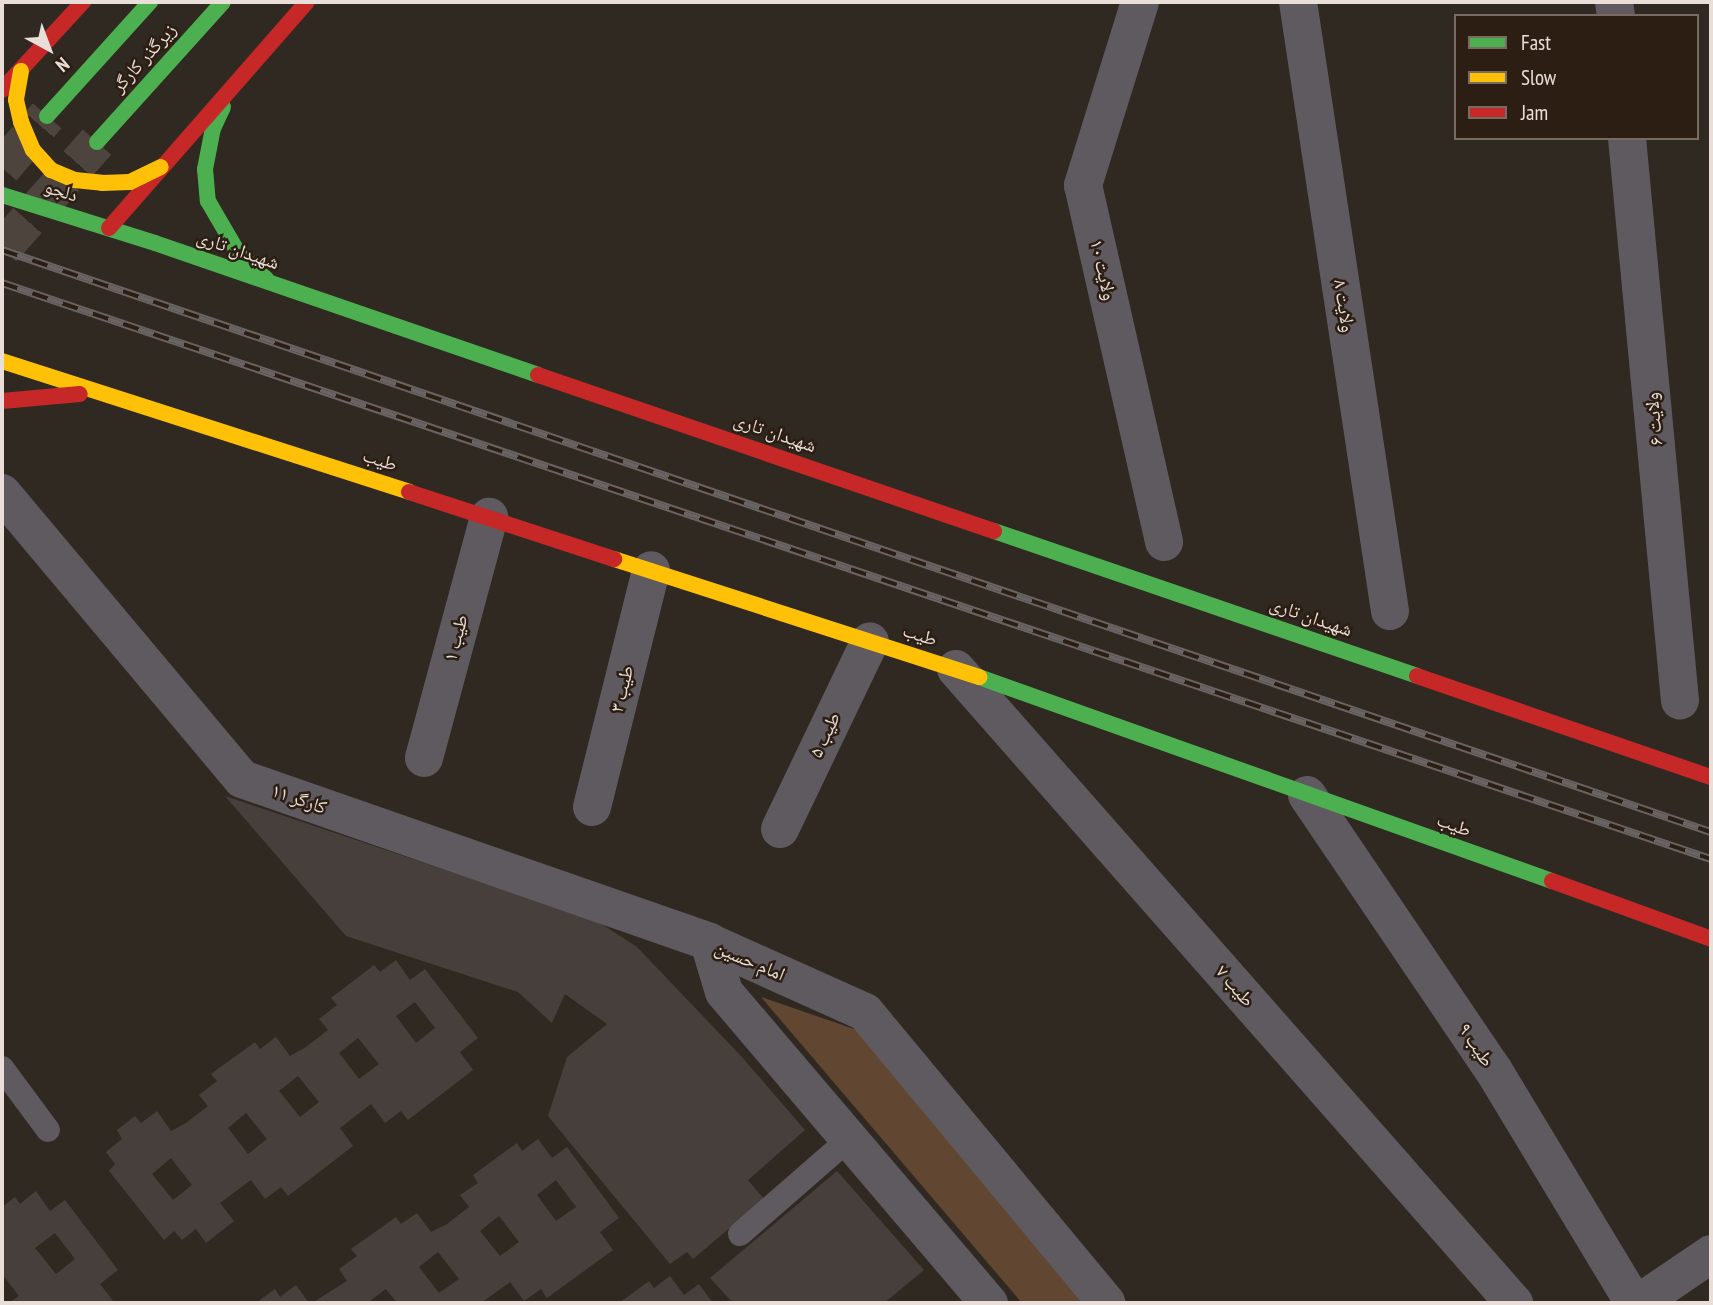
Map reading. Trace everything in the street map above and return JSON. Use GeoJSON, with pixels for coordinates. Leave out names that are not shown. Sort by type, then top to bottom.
{"type":"FeatureCollection","features":[{"type":"Feature","properties":{"kind":"street","name":"زیرگذر کارگر"},"geometry":{"type":"LineString","coordinates":[[47,116],[150,2]]}},
{"type":"Feature","properties":{"kind":"street","name":"زیرگذر کارگر"},"geometry":{"type":"LineString","coordinates":[[97,142],[223,2]]}},
{"type":"Feature","properties":{"kind":"street"},"geometry":{"type":"LineString","coordinates":[[109,228],[307,2]]}},
{"type":"Feature","properties":{"kind":"street","name":"ولایت ۱۰"},"geometry":{"type":"LineString","coordinates":[[1140,2],[1083,185],[1164,542]]}},
{"type":"Feature","properties":{"kind":"street","name":"ولایت ۸"},"geometry":{"type":"LineString","coordinates":[[1298,2],[1390,611]]}},
{"type":"Feature","properties":{"kind":"street"},"geometry":{"type":"LineString","coordinates":[[22,43],[82,4]]}},
{"type":"Feature","properties":{"kind":"street"},"geometry":{"type":"LineString","coordinates":[[2,90],[82,4]]}},
{"type":"Feature","properties":{"kind":"street"},"geometry":{"type":"LineString","coordinates":[[21,71],[16,100],[21,122],[33,150],[51,170],[75,180],[102,183],[130,182],[161,167]]}},
{"type":"Feature","properties":{"kind":"street"},"geometry":{"type":"LineString","coordinates":[[231,88],[213,128],[205,169],[208,201],[240,256],[270,283]]}},
{"type":"Feature","properties":{"kind":"street","name":"ولایت ۶"},"geometry":{"type":"LineString","coordinates":[[1627,140],[1680,701]]}},
{"type":"Feature","properties":{"kind":"street","name":"دلجو"},"geometry":{"type":"LineString","coordinates":[[2,195],[109,228]]}},
{"type":"Feature","properties":{"kind":"street","name":"شهیدان تاری"},"geometry":{"type":"LineString","coordinates":[[109,228],[1711,778]]}},
{"type":"Feature","properties":{"kind":"street","name":"طیب"},"geometry":{"type":"LineString","coordinates":[[2,361],[1051,700],[1307,795],[1711,939]]}},
{"type":"Feature","properties":{"kind":"street"},"geometry":{"type":"LineString","coordinates":[[2,401],[59,394],[107,394]]}},
{"type":"Feature","properties":{"kind":"street","name":"کارگر ۱۱"},"geometry":{"type":"LineString","coordinates":[[2,493],[242,779],[709,942]]}},
{"type":"Feature","properties":{"kind":"street","name":"طیب ۱"},"geometry":{"type":"LineString","coordinates":[[424,758],[489,517]]}},
{"type":"Feature","properties":{"kind":"street","name":"طیب ۳"},"geometry":{"type":"LineString","coordinates":[[592,807],[652,570]]}},
{"type":"Feature","properties":{"kind":"street","name":"طیب ۵"},"geometry":{"type":"LineString","coordinates":[[780,829],[870,641]]}},
{"type":"Feature","properties":{"kind":"street","name":"طیب ۷"},"geometry":{"type":"LineString","coordinates":[[956,669],[1514,1303]]}},
{"type":"Feature","properties":{"kind":"street","name":"طیب ۹"},"geometry":{"type":"LineString","coordinates":[[1307,795],[1494,1071],[1637,1303]]}},
{"type":"Feature","properties":{"kind":"street","name":"امام حسین"},"geometry":{"type":"LineString","coordinates":[[709,942],[724,992],[849,1139],[976,1299]]}},
{"type":"Feature","properties":{"kind":"street","name":"امام حسین"},"geometry":{"type":"LineString","coordinates":[[709,942],[865,1012],[1107,1303]]}},
{"type":"Feature","properties":{"kind":"street"},"geometry":{"type":"LineString","coordinates":[[1637,1303],[1704,1267]]}},
{"type":"Feature","properties":{"kind":"lane"},"geometry":{"type":"LineString","coordinates":[[2,1068],[48,1130]]}},
{"type":"Feature","properties":{"kind":"lane"},"geometry":{"type":"LineString","coordinates":[[740,1234],[849,1139]]}},
{"type":"Feature","properties":{"kind":"shaded area"},"geometry":{"type":"Polygon","coordinates":[[[761,997],[857,1030],[1088,1303],[1022,1303],[761,997]]]}},
{"type":"Feature","properties":{"kind":"building"},"geometry":{"type":"Polygon","coordinates":[[[225,796],[597,921],[637,947],[741,1056],[805,1130],[748,1180],[764,1199],[693,1259],[687,1252],[670,1264],[548,1116],[567,1057],[607,1024],[565,994],[552,1023],[518,992],[346,936],[225,796]]]}},
{"type":"Feature","properties":{"kind":"building"},"geometry":{"type":"Polygon","coordinates":[[[396,960],[410,980],[425,969],[478,1038],[460,1052],[473,1070],[408,1120],[401,1111],[385,1123],[371,1104],[340,1128],[353,1146],[288,1196],[281,1187],[265,1199],[251,1180],[220,1203],[234,1221],[206,1243],[196,1229],[182,1240],[174,1231],[164,1240],[109,1171],[115,1164],[106,1152],[122,1139],[117,1130],[135,1116],[141,1123],[157,1111],[171,1131],[186,1123],[208,1106],[199,1095],[217,1081],[211,1074],[255,1042],[260,1049],[276,1037],[290,1056],[306,1047],[328,1030],[319,1019],[337,1005],[331,998],[374,965],[380,972],[396,960]],[[415,1002],[396,1016],[416,1043],[435,1028],[415,1002]],[[358,1038],[339,1053],[359,1079],[379,1064],[358,1038]],[[298,1076],[279,1091],[300,1117],[319,1102],[298,1076]],[[246,1113],[228,1128],[248,1154],[267,1139],[246,1113]],[[171,1158],[152,1174],[173,1200],[192,1185],[171,1158]]]}},
{"type":"Feature","properties":{"kind":"building"},"geometry":{"type":"Polygon","coordinates":[[[538,1139],[552,1158],[567,1147],[619,1218],[600,1232],[613,1250],[547,1298],[541,1289],[524,1301],[510,1282],[481,1303],[397,1303],[386,1289],[367,1303],[312,1303],[347,1281],[339,1269],[357,1256],[351,1249],[396,1217],[401,1224],[417,1213],[431,1232],[447,1224],[469,1207],[460,1195],[478,1183],[473,1175],[517,1143],[522,1151],[538,1139]],[[556,1180],[537,1195],[556,1221],[576,1207],[556,1180]],[[499,1216],[480,1231],[500,1256],[519,1242],[499,1216]],[[438,1252],[419,1267],[439,1293],[459,1279],[438,1252]]]}},
{"type":"Feature","properties":{"kind":"building"},"geometry":{"type":"Polygon","coordinates":[[[837,1171],[924,1270],[884,1303],[733,1303],[710,1278],[837,1171]]]}},
{"type":"Feature","properties":{"kind":"building"},"geometry":{"type":"Polygon","coordinates":[[[36,1191],[50,1211],[65,1200],[118,1270],[100,1284],[113,1301],[111,1303],[9,1303],[19,1296],[2,1274],[2,1207],[15,1197],[20,1204],[36,1191]],[[55,1233],[35,1248],[56,1274],[75,1259],[55,1233]]]}},
{"type":"Feature","properties":{"kind":"building"},"geometry":{"type":"Polygon","coordinates":[[[670,1276],[684,1295],[699,1284],[713,1303],[619,1303],[649,1281],[654,1288],[670,1276]]]}},
{"type":"Feature","properties":{"kind":"building"},"geometry":{"type":"Polygon","coordinates":[[[296,1285],[309,1303],[256,1303],[275,1289],[280,1297],[296,1285]]]}},
{"type":"Feature","properties":{"kind":"tunnel"},"geometry":{"type":"LineString","coordinates":[[2,168],[47,116]]}},
{"type":"Feature","properties":{"kind":"tunnel"},"geometry":{"type":"LineString","coordinates":[[2,249],[97,142]]}},
{"type":"Feature","properties":{"kind":"railway"},"geometry":{"type":"LineString","coordinates":[[2,250],[1711,832]]}},
{"type":"Feature","properties":{"kind":"railway"},"geometry":{"type":"LineString","coordinates":[[2,283],[1711,859]]}},
{"type":"Feature","properties":{"kind":"traffic: fast"},"geometry":{"type":"LineString","coordinates":[[47,116],[150,2]]}},
{"type":"Feature","properties":{"kind":"traffic: fast"},"geometry":{"type":"LineString","coordinates":[[97,142],[223,2]]}},
{"type":"Feature","properties":{"kind":"traffic: fast"},"geometry":{"type":"LineString","coordinates":[[223,107],[213,128],[205,169],[208,201],[240,256],[266,279]]}},
{"type":"Feature","properties":{"kind":"traffic: fast"},"geometry":{"type":"LineString","coordinates":[[2,195],[155,243],[538,375]]}},
{"type":"Feature","properties":{"kind":"traffic: fast"},"geometry":{"type":"LineString","coordinates":[[994,531],[1417,676]]}},
{"type":"Feature","properties":{"kind":"traffic: fast"},"geometry":{"type":"LineString","coordinates":[[979,677],[1552,881]]}},
{"type":"Feature","properties":{"kind":"traffic: slow"},"geometry":{"type":"LineString","coordinates":[[21,71],[16,100],[21,122],[33,150],[51,170],[75,180],[102,183],[130,182],[161,167]]}},
{"type":"Feature","properties":{"kind":"traffic: slow"},"geometry":{"type":"LineString","coordinates":[[2,361],[409,492]]}},
{"type":"Feature","properties":{"kind":"traffic: slow"},"geometry":{"type":"LineString","coordinates":[[614,559],[979,677]]}},
{"type":"Feature","properties":{"kind":"traffic: jam"},"geometry":{"type":"LineString","coordinates":[[2,90],[83,2]]}},
{"type":"Feature","properties":{"kind":"traffic: jam"},"geometry":{"type":"LineString","coordinates":[[109,228],[307,2]]}},
{"type":"Feature","properties":{"kind":"traffic: jam"},"geometry":{"type":"LineString","coordinates":[[538,375],[994,531]]}},
{"type":"Feature","properties":{"kind":"traffic: jam"},"geometry":{"type":"LineString","coordinates":[[2,401],[80,394]]}},
{"type":"Feature","properties":{"kind":"traffic: jam"},"geometry":{"type":"LineString","coordinates":[[409,492],[614,559]]}},
{"type":"Feature","properties":{"kind":"traffic: jam"},"geometry":{"type":"LineString","coordinates":[[1417,676],[1711,777]]}},
{"type":"Feature","properties":{"kind":"traffic: jam"},"geometry":{"type":"LineString","coordinates":[[1552,881],[1711,939]]}}]}
